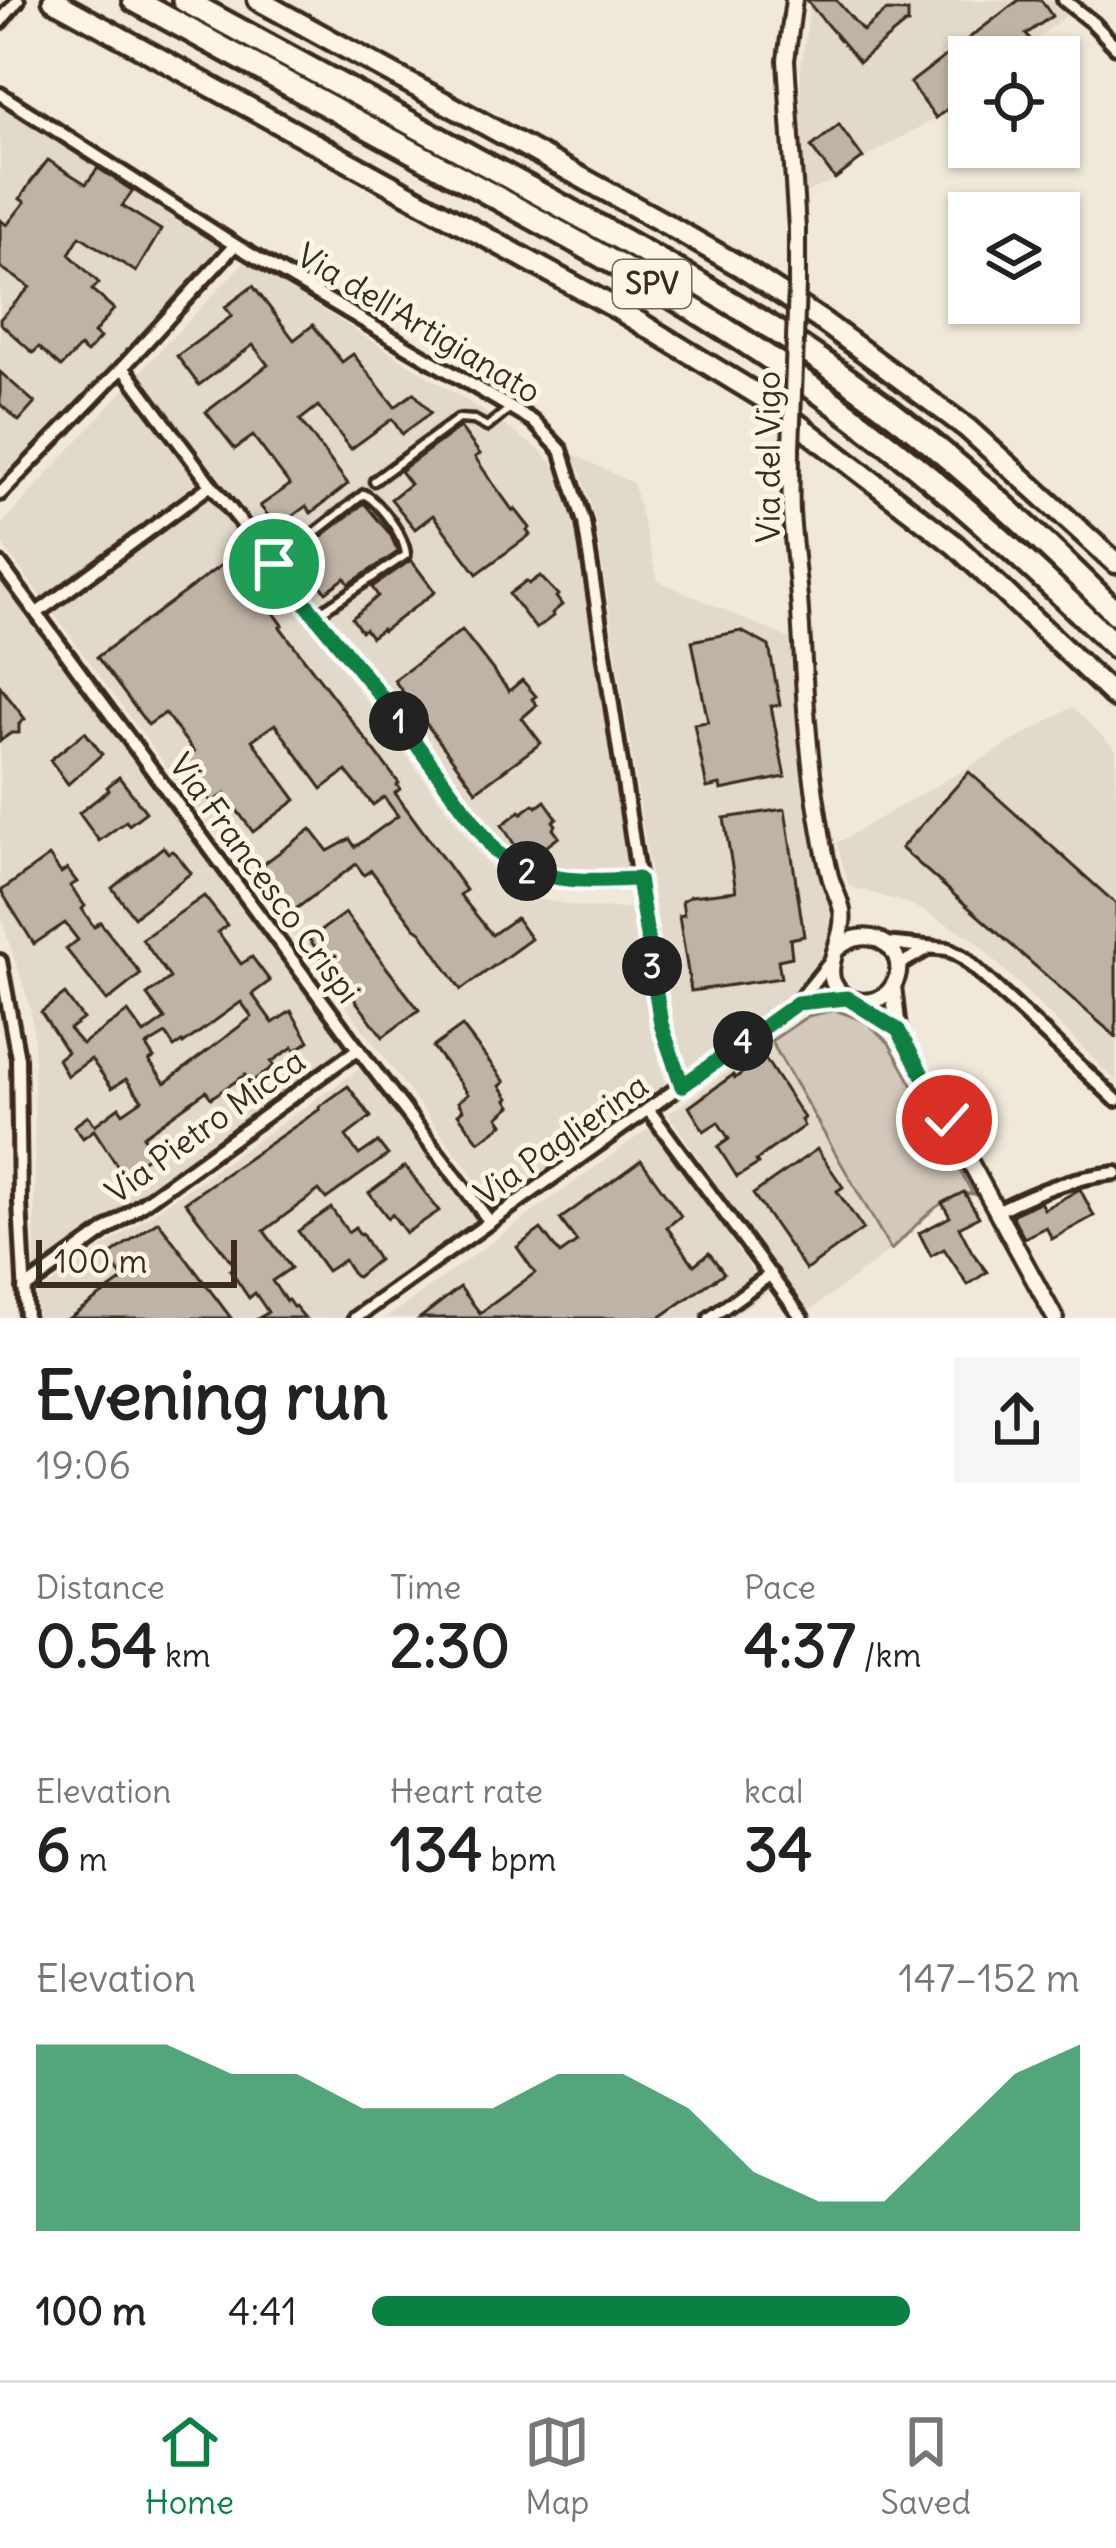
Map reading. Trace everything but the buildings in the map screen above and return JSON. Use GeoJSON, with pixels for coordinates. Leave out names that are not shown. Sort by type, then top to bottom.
{"type":"FeatureCollection","features":[{"type":"Feature","properties":{"kind":"highway"},"geometry":{"type":"LineString","coordinates":[[53,0],[620,310],[768,401],[955,545],[1116,698]]}},
{"type":"Feature","properties":{"kind":"highway","name":"SPV"},"geometry":{"type":"LineString","coordinates":[[134,0],[589,249],[769,357],[936,482],[1116,647]]}},
{"type":"Feature","properties":{"kind":"highway","name":"SPV"},"geometry":{"type":"LineString","coordinates":[[184,0],[756,316],[955,462],[1116,613]]}},
{"type":"Feature","properties":{"kind":"highway"},"geometry":{"type":"LineString","coordinates":[[258,0],[668,225],[825,322],[968,428],[1116,563]]}},
{"type":"Feature","properties":{"kind":"street"},"geometry":{"type":"LineString","coordinates":[[0,22],[18,0]]}},
{"type":"Feature","properties":{"kind":"street","name":"Via del Vigo"},"geometry":{"type":"LineString","coordinates":[[794,0],[786,60],[797,229],[791,513],[814,792],[842,910],[835,955]]}},
{"type":"Feature","properties":{"kind":"street"},"geometry":{"type":"LineString","coordinates":[[1064,0],[1116,47]]}},
{"type":"Feature","properties":{"kind":"street","name":"Via dell'Artigianato"},"geometry":{"type":"LineString","coordinates":[[0,94],[235,244],[533,421],[561,450],[584,522],[661,1024],[682,1086]]}},
{"type":"Feature","properties":{"kind":"street"},"geometry":{"type":"LineString","coordinates":[[0,494],[235,244]]}},
{"type":"Feature","properties":{"kind":"street"},"geometry":{"type":"LineString","coordinates":[[123,367],[380,695],[496,852],[544,877],[638,879]]}},
{"type":"Feature","properties":{"kind":"street"},"geometry":{"type":"LineString","coordinates":[[37,614],[211,485]]}},
{"type":"Feature","properties":{"kind":"street","name":"Via Francesco Crispi"},"geometry":{"type":"LineString","coordinates":[[0,564],[490,1222]]}},
{"type":"Feature","properties":{"kind":"street"},"geometry":{"type":"LineString","coordinates":[[842,910],[895,956],[898,1030],[1055,1318]]}},
{"type":"Feature","properties":{"kind":"street"},"geometry":{"type":"LineString","coordinates":[[898,1030],[833,982],[835,955],[856,937],[948,949],[964,958],[1116,1100]]}},
{"type":"Feature","properties":{"kind":"street"},"geometry":{"type":"LineString","coordinates":[[897,966],[932,947]]}},
{"type":"Feature","properties":{"kind":"street","name":"Via Paglierina"},"geometry":{"type":"LineString","coordinates":[[355,1318],[797,1003],[835,955]]}},
{"type":"Feature","properties":{"kind":"street"},"geometry":{"type":"LineString","coordinates":[[0,961],[18,1058],[26,1318]]}},
{"type":"Feature","properties":{"kind":"street"},"geometry":{"type":"LineString","coordinates":[[797,1003],[878,1000],[893,986]]}},
{"type":"Feature","properties":{"kind":"street","name":"Via Pietro Micca"},"geometry":{"type":"LineString","coordinates":[[24,1289],[358,1049]]}},
{"type":"Feature","properties":{"kind":"street"},"geometry":{"type":"LineString","coordinates":[[648,1109],[802,1318]]}},
{"type":"Feature","properties":{"kind":"street"},"geometry":{"type":"LineString","coordinates":[[997,1211],[1078,1178],[1116,1173]]}},
{"type":"Feature","properties":{"kind":"street"},"geometry":{"type":"LineString","coordinates":[[710,1318],[771,1274]]}},
{"type":"Feature","properties":{"kind":"lane"},"geometry":{"type":"LineString","coordinates":[[374,482],[458,418],[487,427],[511,408]]}},
{"type":"Feature","properties":{"kind":"lane"},"geometry":{"type":"LineString","coordinates":[[274,564],[364,494],[370,495],[405,543],[406,555],[316,615]]}},
{"type":"Feature","properties":{"kind":"shaded area"},"geometry":{"type":"Polygon","coordinates":[[[1075,0],[1080,4],[1041,36],[948,36],[948,109],[835,180],[800,195],[801,69],[808,3],[1075,0]]]}},
{"type":"Feature","properties":{"kind":"shaded area"},"geometry":{"type":"Polygon","coordinates":[[[0,92],[227,251],[0,497],[0,92]]]}},
{"type":"Feature","properties":{"kind":"shaded area"},"geometry":{"type":"Polygon","coordinates":[[[245,261],[480,409],[554,465],[575,523],[633,888],[584,887],[538,879],[501,850],[139,373],[245,261]]]}},
{"type":"Feature","properties":{"kind":"shaded area"},"geometry":{"type":"Polygon","coordinates":[[[125,388],[285,591],[486,863],[511,888],[532,898],[636,909],[667,1090],[500,1212],[0,541],[0,527],[125,388]]]}},
{"type":"Feature","properties":{"kind":"shaded area"},"geometry":{"type":"Polygon","coordinates":[[[569,452],[633,483],[658,581],[790,639],[811,820],[835,907],[828,959],[792,1003],[685,1078],[595,518],[580,470],[569,452]]]}},
{"type":"Feature","properties":{"kind":"shaded area"},"geometry":{"type":"Polygon","coordinates":[[[0,575],[353,1049],[35,1271],[34,1038],[30,1006],[0,915],[0,575]]]}},
{"type":"Feature","properties":{"kind":"shaded area"},"geometry":{"type":"Polygon","coordinates":[[[1072,707],[1116,750],[1116,1081],[972,938],[912,905],[849,886],[837,843],[1072,707]]]}},
{"type":"Feature","properties":{"kind":"shaded area"},"geometry":{"type":"Polygon","coordinates":[[[835,1010],[865,1021],[889,1043],[973,1194],[939,1205],[891,1250],[771,1041],[808,1016],[835,1010]]]}},
{"type":"Feature","properties":{"kind":"shaded area"},"geometry":{"type":"Polygon","coordinates":[[[771,1041],[891,1250],[806,1313],[668,1114],[771,1041]]]}},
{"type":"Feature","properties":{"kind":"shaded area"},"geometry":{"type":"Polygon","coordinates":[[[365,1065],[484,1224],[353,1318],[38,1318],[36,1295],[365,1065]]]}},
{"type":"Feature","properties":{"kind":"shaded area"},"geometry":{"type":"Polygon","coordinates":[[[652,1126],[767,1292],[731,1318],[387,1318],[652,1126]]]}},
{"type":"Feature","properties":{"kind":"route"},"geometry":{"type":"LineString","coordinates":[[274,564],[380,695],[496,852],[544,877],[638,879],[661,1024],[682,1086],[797,1003],[847,998],[898,1030],[947,1120]]}}]}
